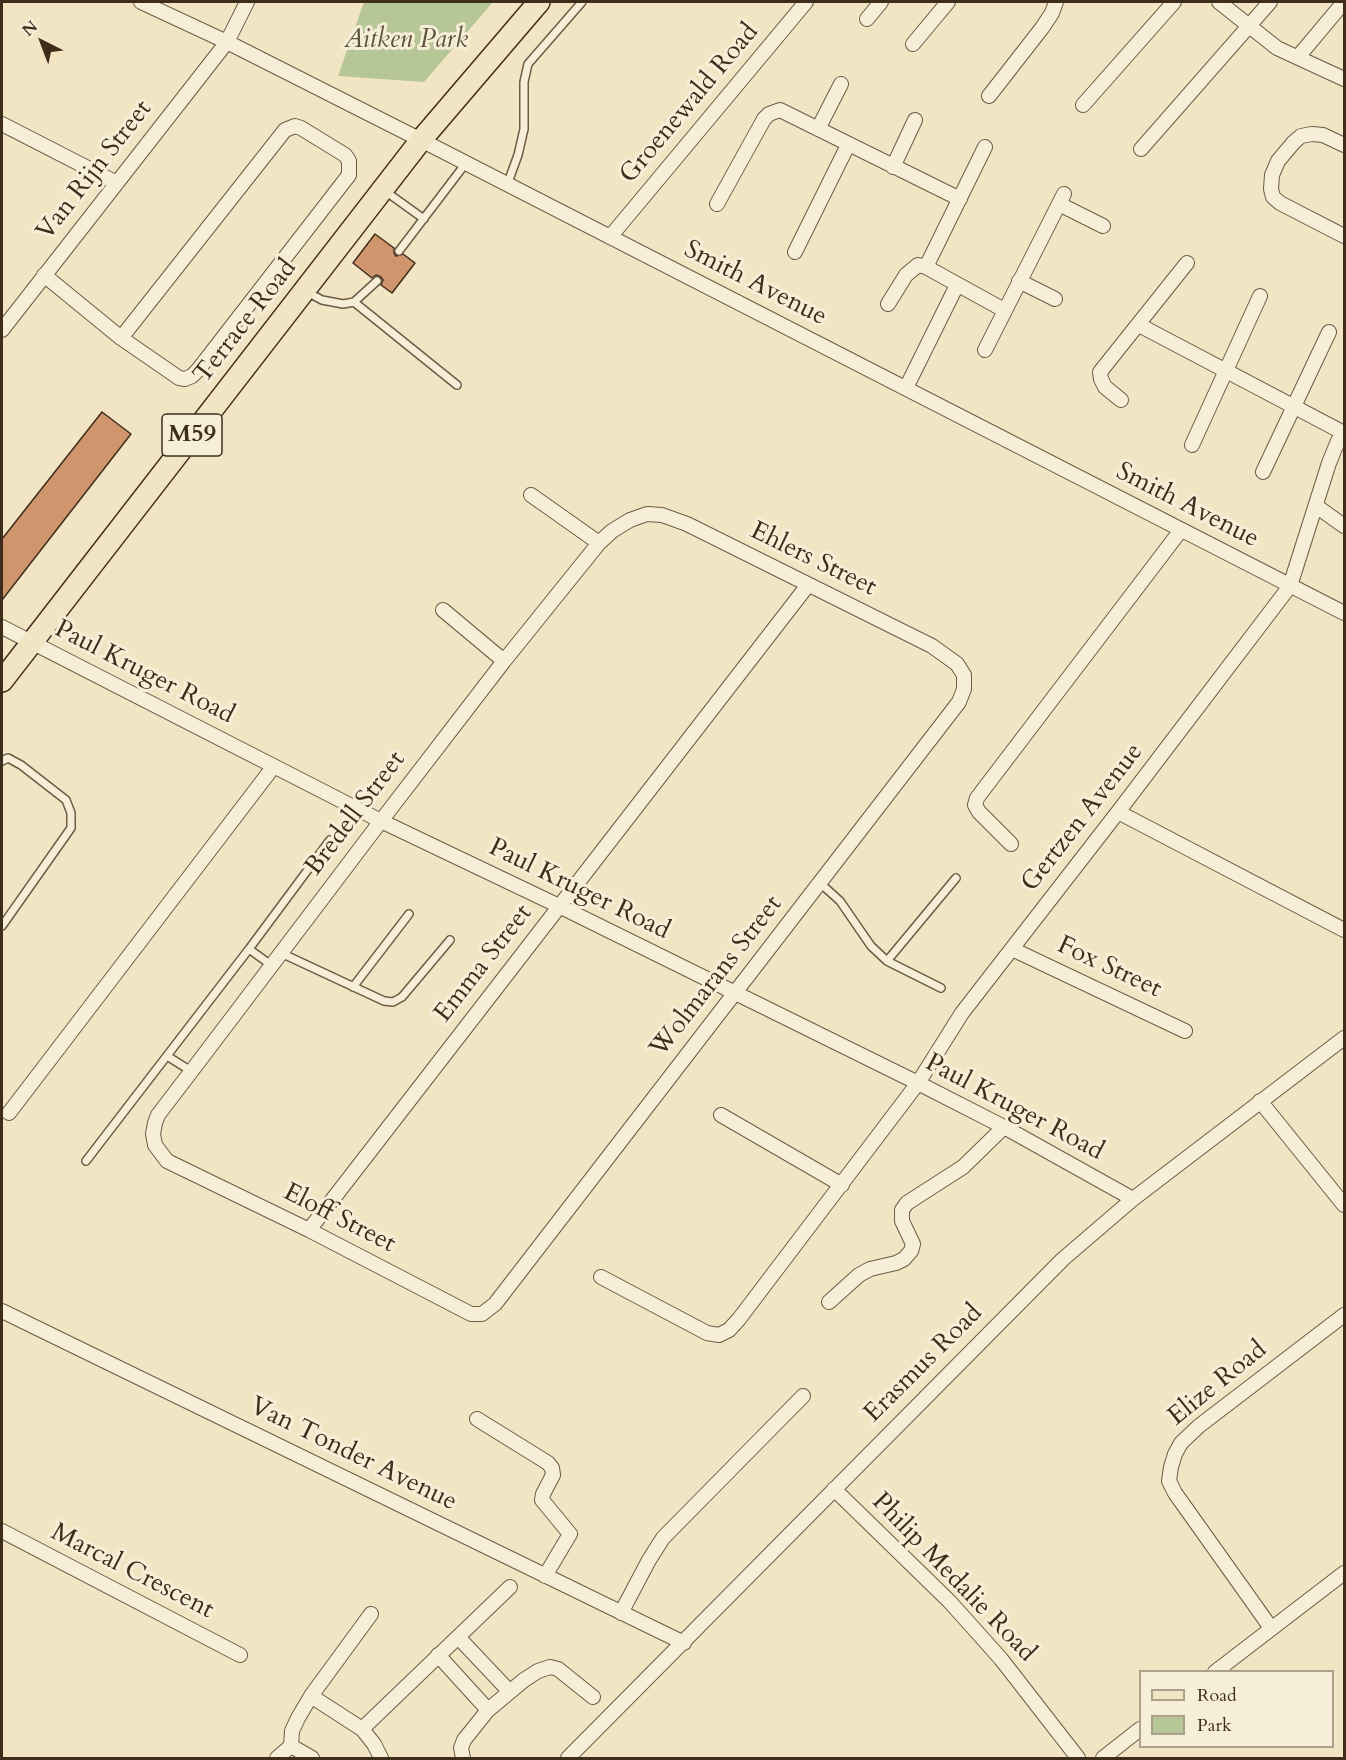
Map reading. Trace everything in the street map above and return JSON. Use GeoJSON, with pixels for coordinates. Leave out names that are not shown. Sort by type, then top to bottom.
{"type":"FeatureCollection","features":[{"type":"Feature","properties":{"kind":"main road","name":"Terrace Road"},"geometry":{"type":"LineString","coordinates":[[2,681],[421,140],[538,2]]}},
{"type":"Feature","properties":{"kind":"street","name":"Smith Avenue"},"geometry":{"type":"LineString","coordinates":[[141,2],[227,42],[421,140],[1344,614]]}},
{"type":"Feature","properties":{"kind":"street","name":"Van Rijn Street"},"geometry":{"type":"LineString","coordinates":[[2,330],[227,42],[247,2]]}},
{"type":"Feature","properties":{"kind":"street","name":"Groenewald Road"},"geometry":{"type":"LineString","coordinates":[[610,237],[806,2]]}},
{"type":"Feature","properties":{"kind":"street"},"geometry":{"type":"LineString","coordinates":[[867,19],[881,2]]}},
{"type":"Feature","properties":{"kind":"street"},"geometry":{"type":"LineString","coordinates":[[913,44],[948,2]]}},
{"type":"Feature","properties":{"kind":"street"},"geometry":{"type":"LineString","coordinates":[[989,96],[1042,28],[1056,2]]}},
{"type":"Feature","properties":{"kind":"street"},"geometry":{"type":"LineString","coordinates":[[1083,105],[1174,2]]}},
{"type":"Feature","properties":{"kind":"street"},"geometry":{"type":"LineString","coordinates":[[1219,2],[1277,48],[1344,79]]}},
{"type":"Feature","properties":{"kind":"street"},"geometry":{"type":"LineString","coordinates":[[1141,149],[1270,2]]}},
{"type":"Feature","properties":{"kind":"street"},"geometry":{"type":"LineString","coordinates":[[1298,57],[1344,2]]}},
{"type":"Feature","properties":{"kind":"street"},"geometry":{"type":"LineString","coordinates":[[818,129],[841,84]]}},
{"type":"Feature","properties":{"kind":"street"},"geometry":{"type":"LineString","coordinates":[[717,204],[764,119],[780,110],[960,199]]}},
{"type":"Feature","properties":{"kind":"street"},"geometry":{"type":"LineString","coordinates":[[893,166],[915,120]]}},
{"type":"Feature","properties":{"kind":"street"},"geometry":{"type":"LineString","coordinates":[[2,124],[117,183]]}},
{"type":"Feature","properties":{"kind":"street"},"geometry":{"type":"LineString","coordinates":[[44,275],[121,338],[179,378],[185,379],[192,376],[349,175],[349,161],[345,155],[301,128],[295,126],[285,130],[121,338]]}},
{"type":"Feature","properties":{"kind":"street"},"geometry":{"type":"LineString","coordinates":[[1344,145],[1323,135],[1301,136],[1278,161],[1272,175],[1270,189],[1280,203],[1344,236]]}},
{"type":"Feature","properties":{"kind":"street"},"geometry":{"type":"LineString","coordinates":[[795,252],[848,145]]}},
{"type":"Feature","properties":{"kind":"street"},"geometry":{"type":"LineString","coordinates":[[926,267],[985,147]]}},
{"type":"Feature","properties":{"kind":"street"},"geometry":{"type":"LineString","coordinates":[[985,350],[1062,199],[1103,226]]}},
{"type":"Feature","properties":{"kind":"street"},"geometry":{"type":"LineString","coordinates":[[1120,400],[1105,387],[1100,372],[1187,263]]}},
{"type":"Feature","properties":{"kind":"street"},"geometry":{"type":"LineString","coordinates":[[888,304],[910,270],[918,265],[926,267],[1004,310]]}},
{"type":"Feature","properties":{"kind":"street"},"geometry":{"type":"LineString","coordinates":[[1019,281],[1055,299]]}},
{"type":"Feature","properties":{"kind":"street"},"geometry":{"type":"LineString","coordinates":[[906,388],[957,285]]}},
{"type":"Feature","properties":{"kind":"street"},"geometry":{"type":"LineString","coordinates":[[1192,446],[1260,296]]}},
{"type":"Feature","properties":{"kind":"street"},"geometry":{"type":"LineString","coordinates":[[1139,325],[1344,433]]}},
{"type":"Feature","properties":{"kind":"street"},"geometry":{"type":"LineString","coordinates":[[1263,472],[1329,332]]}},
{"type":"Feature","properties":{"kind":"street","name":"Gertzen Avenue"},"geometry":{"type":"LineString","coordinates":[[601,1277],[707,1333],[718,1335],[729,1330],[739,1319],[918,1083],[962,1013],[1290,586],[1334,450],[1344,433]]}},
{"type":"Feature","properties":{"kind":"street"},"geometry":{"type":"LineString","coordinates":[[531,495],[598,543]]}},
{"type":"Feature","properties":{"kind":"street"},"geometry":{"type":"LineString","coordinates":[[1316,506],[1344,526]]}},
{"type":"Feature","properties":{"kind":"street","name":"Ehlers Street"},"geometry":{"type":"LineString","coordinates":[[630,520],[647,514],[662,515],[687,524],[932,646],[957,664],[964,675]]}},
{"type":"Feature","properties":{"kind":"street","name":"Bredell Street"},"geometry":{"type":"LineString","coordinates":[[160,1154],[153,1134],[158,1115],[504,661],[598,543],[630,520]]}},
{"type":"Feature","properties":{"kind":"street"},"geometry":{"type":"LineString","coordinates":[[1011,844],[979,812],[975,805],[977,798],[1181,530]]}},
{"type":"Feature","properties":{"kind":"street","name":"Emma Street"},"geometry":{"type":"LineString","coordinates":[[309,1230],[808,585]]}},
{"type":"Feature","properties":{"kind":"street"},"geometry":{"type":"LineString","coordinates":[[443,610],[504,661]]}},
{"type":"Feature","properties":{"kind":"street","name":"Paul Kruger Road"},"geometry":{"type":"LineString","coordinates":[[2,627],[381,821],[918,1083],[1005,1127],[1133,1199]]}},
{"type":"Feature","properties":{"kind":"street","name":"Wolmarans Street"},"geometry":{"type":"LineString","coordinates":[[495,1304],[959,702],[964,688],[964,675]]}},
{"type":"Feature","properties":{"kind":"street"},"geometry":{"type":"LineString","coordinates":[[9,1113],[274,766]]}},
{"type":"Feature","properties":{"kind":"street"},"geometry":{"type":"LineString","coordinates":[[1118,812],[1344,930]]}},
{"type":"Feature","properties":{"kind":"street","name":"Fox Street"},"geometry":{"type":"LineString","coordinates":[[1012,949],[1185,1031]]}},
{"type":"Feature","properties":{"kind":"street","name":"Erasmus Road"},"geometry":{"type":"LineString","coordinates":[[568,1758],[1063,1259],[1133,1199],[1344,1038]]}},
{"type":"Feature","properties":{"kind":"street"},"geometry":{"type":"LineString","coordinates":[[1260,1101],[1344,1205]]}},
{"type":"Feature","properties":{"kind":"street"},"geometry":{"type":"LineString","coordinates":[[721,1115],[842,1185]]}},
{"type":"Feature","properties":{"kind":"street"},"geometry":{"type":"LineString","coordinates":[[829,1302],[859,1275],[870,1269],[904,1259],[912,1251],[913,1244],[902,1221],[902,1210],[907,1203],[963,1167],[1005,1127]]}},
{"type":"Feature","properties":{"kind":"street","name":"Eloff Street"},"geometry":{"type":"LineString","coordinates":[[160,1154],[167,1161],[309,1230],[471,1314],[482,1314],[489,1311],[495,1304]]}},
{"type":"Feature","properties":{"kind":"street","name":"Van Tonder Avenue"},"geometry":{"type":"LineString","coordinates":[[2,1311],[684,1643]]}},
{"type":"Feature","properties":{"kind":"street","name":"Elize Road"},"geometry":{"type":"LineString","coordinates":[[1271,1628],[1175,1493],[1169,1481],[1171,1467],[1181,1443],[1199,1426],[1344,1315]]}},
{"type":"Feature","properties":{"kind":"street"},"geometry":{"type":"LineString","coordinates":[[621,1612],[663,1538],[803,1396]]}},
{"type":"Feature","properties":{"kind":"street"},"geometry":{"type":"LineString","coordinates":[[477,1419],[548,1463],[552,1468],[553,1475],[542,1500],[570,1534],[545,1576]]}},
{"type":"Feature","properties":{"kind":"street","name":"Philip Medalie Road"},"geometry":{"type":"LineString","coordinates":[[834,1489],[976,1630],[1078,1758]]}},
{"type":"Feature","properties":{"kind":"street","name":"Marcal Crescent"},"geometry":{"type":"LineString","coordinates":[[2,1531],[240,1655]]}},
{"type":"Feature","properties":{"kind":"street"},"geometry":{"type":"LineString","coordinates":[[1216,1670],[1344,1573]]}},
{"type":"Feature","properties":{"kind":"street"},"geometry":{"type":"LineString","coordinates":[[362,1729],[510,1587]]}},
{"type":"Feature","properties":{"kind":"street"},"geometry":{"type":"LineString","coordinates":[[278,1758],[291,1746],[292,1731],[311,1696],[371,1614]]}},
{"type":"Feature","properties":{"kind":"street"},"geometry":{"type":"LineString","coordinates":[[458,1637],[510,1692]]}},
{"type":"Feature","properties":{"kind":"street"},"geometry":{"type":"LineString","coordinates":[[438,1655],[488,1710]]}},
{"type":"Feature","properties":{"kind":"street"},"geometry":{"type":"LineString","coordinates":[[463,1758],[461,1748],[464,1740],[488,1710],[538,1671],[550,1667],[558,1669],[593,1697]]}},
{"type":"Feature","properties":{"kind":"street"},"geometry":{"type":"LineString","coordinates":[[311,1696],[362,1729],[374,1744],[381,1758]]}},
{"type":"Feature","properties":{"kind":"street"},"geometry":{"type":"LineString","coordinates":[[1103,1758],[1139,1730]]}},
{"type":"Feature","properties":{"kind":"street"},"geometry":{"type":"LineString","coordinates":[[291,1746],[312,1758]]}},
{"type":"Feature","properties":{"kind":"lane"},"geometry":{"type":"LineString","coordinates":[[507,184],[518,155],[524,129],[524,82],[528,64],[582,2]]}},
{"type":"Feature","properties":{"kind":"lane"},"geometry":{"type":"LineString","coordinates":[[399,251],[466,164]]}},
{"type":"Feature","properties":{"kind":"lane"},"geometry":{"type":"LineString","coordinates":[[383,190],[424,219]]}},
{"type":"Feature","properties":{"kind":"lane"},"geometry":{"type":"LineString","coordinates":[[304,290],[322,300],[342,304],[354,303],[377,281]]}},
{"type":"Feature","properties":{"kind":"lane"},"geometry":{"type":"LineString","coordinates":[[354,303],[457,385]]}},
{"type":"Feature","properties":{"kind":"lane"},"geometry":{"type":"LineString","coordinates":[[2,761],[8,758],[21,765],[66,800],[71,813],[71,828],[2,926]]}},
{"type":"Feature","properties":{"kind":"lane"},"geometry":{"type":"LineString","coordinates":[[86,1161],[330,840]]}},
{"type":"Feature","properties":{"kind":"lane"},"geometry":{"type":"LineString","coordinates":[[887,961],[956,878]]}},
{"type":"Feature","properties":{"kind":"lane"},"geometry":{"type":"LineString","coordinates":[[820,883],[840,901],[871,946],[887,961],[941,988]]}},
{"type":"Feature","properties":{"kind":"lane"},"geometry":{"type":"LineString","coordinates":[[353,987],[409,914]]}},
{"type":"Feature","properties":{"kind":"lane"},"geometry":{"type":"LineString","coordinates":[[281,953],[384,1001],[393,1002],[402,997],[450,940]]}},
{"type":"Feature","properties":{"kind":"lane"},"geometry":{"type":"LineString","coordinates":[[249,949],[272,965]]}},
{"type":"Feature","properties":{"kind":"lane"},"geometry":{"type":"LineString","coordinates":[[166,1056],[191,1071]]}},
{"type":"Feature","properties":{"kind":"green space","name":"Aitken Park"},"geometry":{"type":"Polygon","coordinates":[[[364,2],[493,2],[424,82],[338,76],[364,2]]]}},
{"type":"Feature","properties":{"kind":"building"},"geometry":{"type":"Polygon","coordinates":[[[375,234],[394,248],[396,256],[403,254],[415,263],[392,293],[381,285],[383,280],[381,277],[376,275],[372,278],[353,263],[375,234]]]}},
{"type":"Feature","properties":{"kind":"building"},"geometry":{"type":"Polygon","coordinates":[[[102,412],[131,434],[2,600],[2,539],[102,412]]]}}]}
